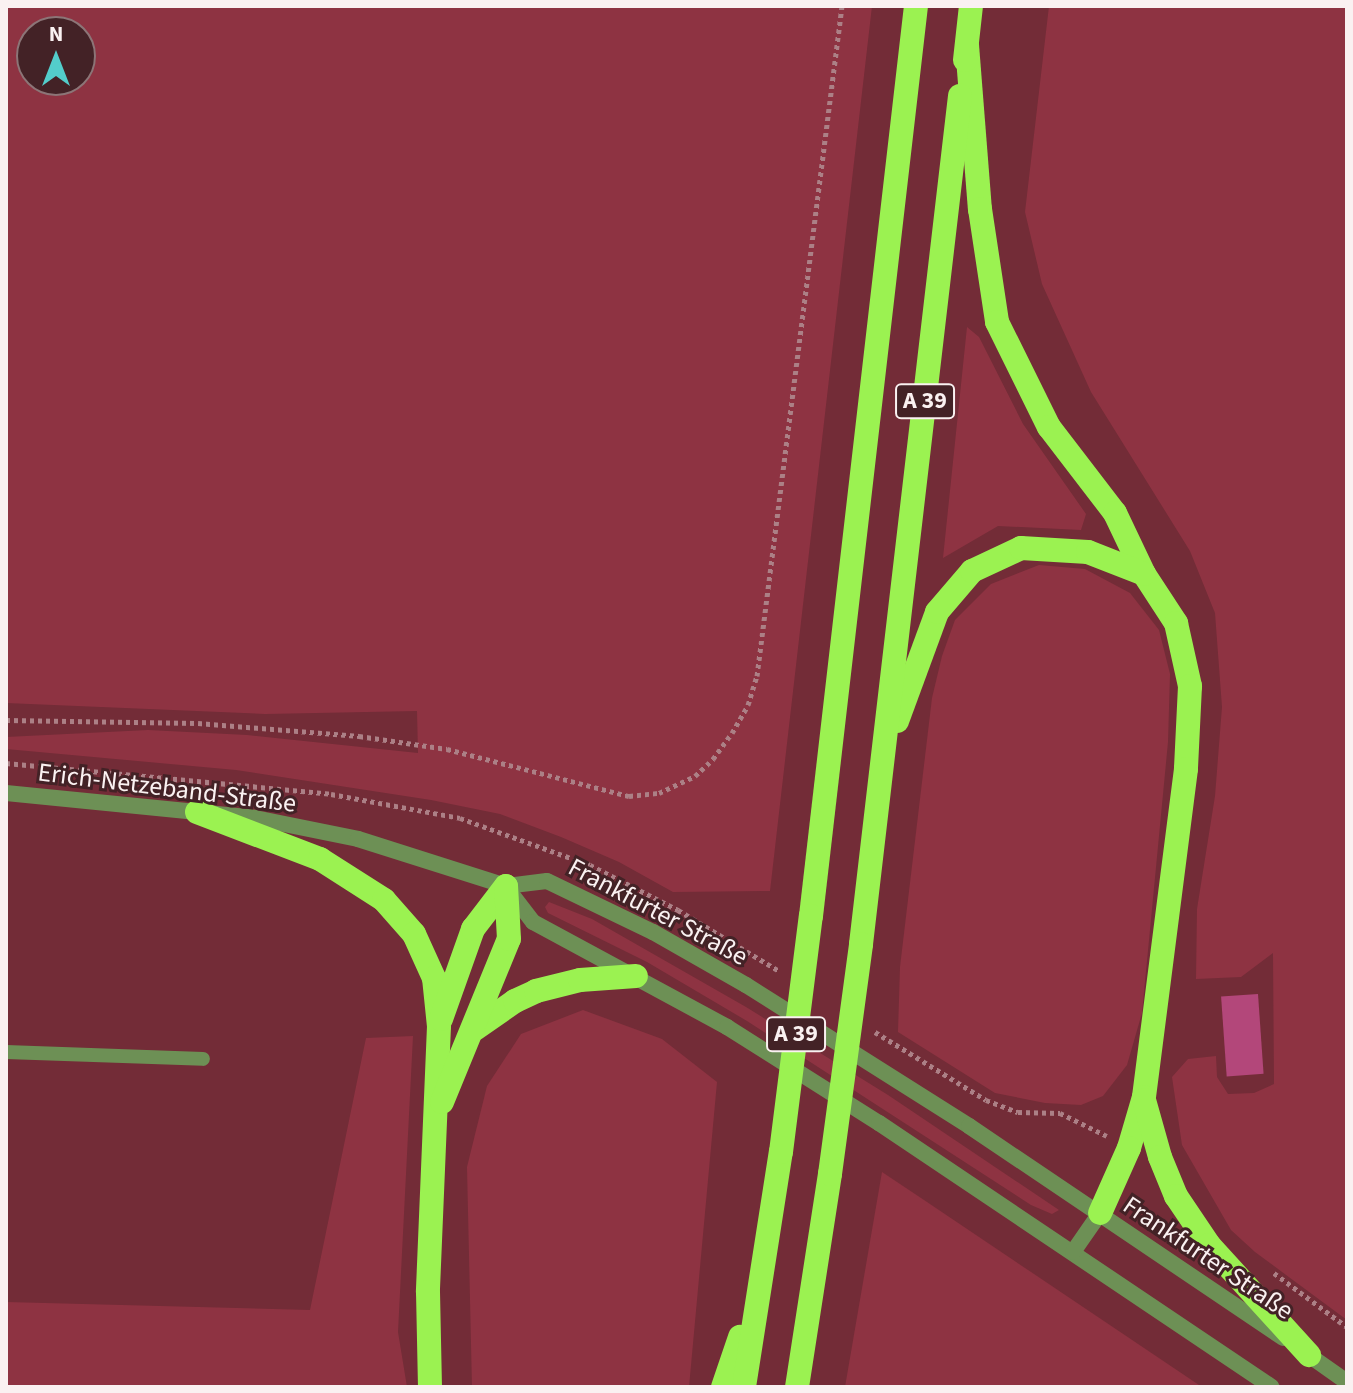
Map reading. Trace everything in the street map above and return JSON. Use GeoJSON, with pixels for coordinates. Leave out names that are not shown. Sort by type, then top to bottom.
{"type":"FeatureCollection","features":[{"type":"Feature","properties":{"kind":"highway","name":"A 39"},"geometry":{"type":"LineString","coordinates":[[744,1387],[781,1152],[811,916],[916,6]]}},
{"type":"Feature","properties":{"kind":"highway","name":"A 39"},"geometry":{"type":"LineString","coordinates":[[797,1387],[861,944],[971,6]]}},
{"type":"Feature","properties":{"kind":"highway"},"geometry":{"type":"LineString","coordinates":[[967,45],[980,209],[997,322],[1049,427],[1115,513],[1144,574],[1176,623],[1190,686],[1186,769],[1144,1097],[1129,1148],[1100,1213]]}},
{"type":"Feature","properties":{"kind":"highway"},"geometry":{"type":"LineString","coordinates":[[883,757],[937,612],[972,571],[1021,548],[1088,552],[1144,574]]}},
{"type":"Feature","properties":{"kind":"highway"},"geometry":{"type":"LineString","coordinates":[[197,812],[320,859],[384,900],[414,934],[434,978],[439,1026],[428,1292],[430,1387]]}},
{"type":"Feature","properties":{"kind":"highway"},"geometry":{"type":"LineString","coordinates":[[439,1026],[473,929],[506,886]]}},
{"type":"Feature","properties":{"kind":"highway"},"geometry":{"type":"LineString","coordinates":[[437,1115],[475,1029],[509,939],[506,886]]}},
{"type":"Feature","properties":{"kind":"highway"},"geometry":{"type":"LineString","coordinates":[[475,1029],[515,1001],[536,991],[580,980],[636,976]]}},
{"type":"Feature","properties":{"kind":"highway"},"geometry":{"type":"LineString","coordinates":[[1144,1097],[1160,1157],[1176,1196],[1209,1245],[1309,1355]]}},
{"type":"Feature","properties":{"kind":"highway"},"geometry":{"type":"LineString","coordinates":[[723,1387],[764,1266]]}},
{"type":"Feature","properties":{"kind":"street","name":"Erich-Netzeband-Straße"},"geometry":{"type":"LineString","coordinates":[[6,793],[255,818],[358,839],[506,886]]}},
{"type":"Feature","properties":{"kind":"street","name":"Frankfurter Straße"},"geometry":{"type":"LineString","coordinates":[[506,886],[547,881],[653,932],[746,985],[1100,1213],[1347,1382]]}},
{"type":"Feature","properties":{"kind":"street"},"geometry":{"type":"LineString","coordinates":[[506,886],[533,922],[636,976],[816,1083],[1272,1387]]}},
{"type":"Feature","properties":{"kind":"street"},"geometry":{"type":"LineString","coordinates":[[1073,1252],[1100,1213]]}},
{"type":"Feature","properties":{"kind":"lane"},"geometry":{"type":"LineString","coordinates":[[6,1052],[203,1059]]}},
{"type":"Feature","properties":{"kind":"path"},"geometry":{"type":"LineString","coordinates":[[6,720],[198,723],[359,736],[447,749],[629,796],[659,793],[695,776],[713,759],[732,733],[748,705],[757,676],[842,6]]}},
{"type":"Feature","properties":{"kind":"path"},"geometry":{"type":"LineString","coordinates":[[6,763],[331,794],[435,813],[517,836]]}},
{"type":"Feature","properties":{"kind":"shaded area"},"geometry":{"type":"Polygon","coordinates":[[[6,6],[872,6],[770,891],[673,892],[619,862],[561,837],[500,814],[431,800],[236,770],[6,749],[6,737],[148,730],[247,735],[418,753],[417,711],[265,714],[6,703],[6,6]]]}},
{"type":"Feature","properties":{"kind":"shaded area"},"geometry":{"type":"Polygon","coordinates":[[[1049,6],[1347,6],[1347,1320],[1255,1252],[1231,1230],[1182,1145],[1172,1077],[1188,1059],[1216,1056],[1217,1077],[1228,1094],[1254,1093],[1274,1084],[1273,953],[1241,977],[1196,979],[1197,909],[1215,796],[1222,707],[1215,613],[1190,551],[1091,392],[1042,284],[1025,212],[1049,6]]]}},
{"type":"Feature","properties":{"kind":"shaded area"},"geometry":{"type":"Polygon","coordinates":[[[967,327],[979,337],[1023,424],[1086,514],[1081,530],[998,526],[943,558],[967,327]]]}},
{"type":"Feature","properties":{"kind":"shaded area"},"geometry":{"type":"Polygon","coordinates":[[[1039,565],[1085,569],[1130,593],[1159,630],[1170,674],[1168,742],[1142,1013],[1127,1065],[1103,1096],[1081,1105],[1045,1103],[995,1093],[898,1032],[900,967],[932,698],[942,656],[955,620],[991,584],[1039,565]]]}},
{"type":"Feature","properties":{"kind":"shaded area"},"geometry":{"type":"Polygon","coordinates":[[[549,902],[592,919],[746,1007],[888,1095],[1059,1210],[1052,1214],[1031,1205],[747,1021],[647,962],[548,913],[545,907],[549,902]]]}},
{"type":"Feature","properties":{"kind":"shaded area"},"geometry":{"type":"Polygon","coordinates":[[[583,1010],[662,1039],[717,1082],[689,1387],[472,1387],[467,1167],[487,1086],[521,1034],[583,1010]]]}},
{"type":"Feature","properties":{"kind":"shaded area"},"geometry":{"type":"Polygon","coordinates":[[[413,1036],[398,1332],[407,1387],[6,1387],[6,1302],[310,1310],[366,1038],[413,1036]]]}},
{"type":"Feature","properties":{"kind":"shaded area"},"geometry":{"type":"Polygon","coordinates":[[[882,1172],[924,1200],[1202,1387],[845,1387],[882,1172]]]}},
{"type":"Feature","properties":{"kind":"building"},"geometry":{"type":"Polygon","coordinates":[[[1258,994],[1264,1074],[1227,1076],[1221,997],[1258,994]]]}}]}
